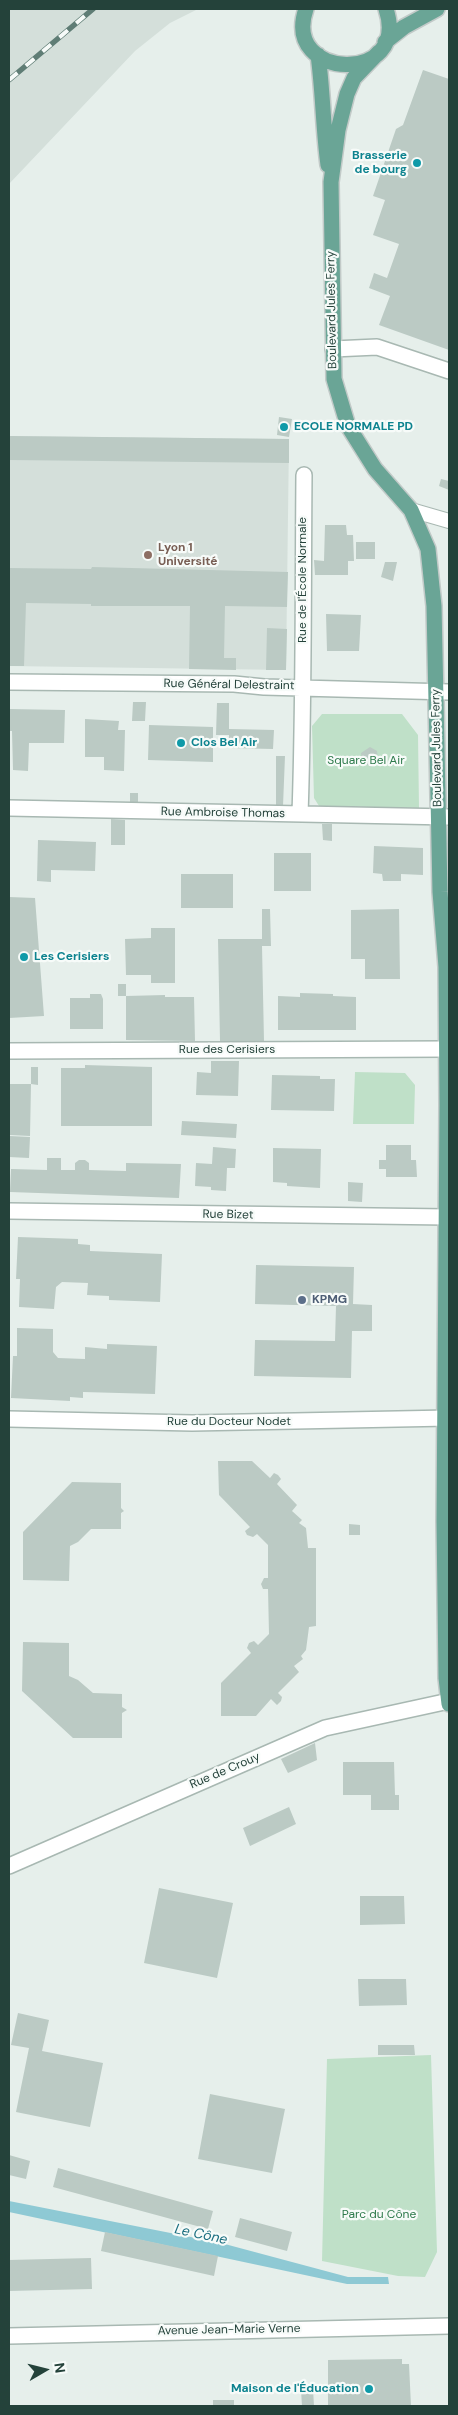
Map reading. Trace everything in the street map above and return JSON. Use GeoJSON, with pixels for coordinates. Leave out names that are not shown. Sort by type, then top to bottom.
{"type":"FeatureCollection","features":[{"type":"Feature","properties":{"kind":"main road"},"geometry":{"type":"LineString","coordinates":[[306,9],[304,29],[309,43],[318,55],[338,65],[349,66],[370,59],[404,27],[437,9]]}},
{"type":"Feature","properties":{"kind":"main road"},"geometry":{"type":"LineString","coordinates":[[382,47],[389,30],[386,9]]}},
{"type":"Feature","properties":{"kind":"main road","name":"Boulevard Jules Ferry"},"geometry":{"type":"LineString","coordinates":[[331,182],[338,130],[347,94],[354,78],[382,47]]}},
{"type":"Feature","properties":{"kind":"main road","name":"Boulevard Jules Ferry"},"geometry":{"type":"LineString","coordinates":[[318,55],[321,74],[323,129],[331,182],[334,379],[348,426],[375,469],[411,510],[428,549],[443,691],[443,817],[440,892],[446,967],[448,1104],[448,1418],[444,1521],[446,1678],[449,1702]]}},
{"type":"Feature","properties":{"kind":"street"},"geometry":{"type":"LineString","coordinates":[[333,349],[377,347],[449,371]]}},
{"type":"Feature","properties":{"kind":"street","name":"Rue de l'École Normale"},"geometry":{"type":"LineString","coordinates":[[304,474],[302,636],[304,686]]}},
{"type":"Feature","properties":{"kind":"street"},"geometry":{"type":"LineString","coordinates":[[411,510],[449,521]]}},
{"type":"Feature","properties":{"kind":"street","name":"Rue Général Delestraint"},"geometry":{"type":"LineString","coordinates":[[9,682],[304,686],[443,691]]}},
{"type":"Feature","properties":{"kind":"street"},"geometry":{"type":"LineString","coordinates":[[300,814],[304,686]]}},
{"type":"Feature","properties":{"kind":"street","name":"Rue Ambroise Thomas"},"geometry":{"type":"LineString","coordinates":[[9,808],[443,817]]}},
{"type":"Feature","properties":{"kind":"street","name":"Rue des Cerisiers"},"geometry":{"type":"LineString","coordinates":[[9,1051],[446,1049]]}},
{"type":"Feature","properties":{"kind":"street","name":"Rue Bizet"},"geometry":{"type":"LineString","coordinates":[[9,1211],[448,1217]]}},
{"type":"Feature","properties":{"kind":"street","name":"Rue du Docteur Nodet"},"geometry":{"type":"LineString","coordinates":[[9,1419],[202,1423],[448,1418]]}},
{"type":"Feature","properties":{"kind":"street","name":"Rue de Crouy"},"geometry":{"type":"LineString","coordinates":[[9,1866],[325,1728],[449,1702]]}},
{"type":"Feature","properties":{"kind":"street","name":"Avenue Jean-Marie Verne"},"geometry":{"type":"LineString","coordinates":[[9,2336],[449,2326]]}},
{"type":"Feature","properties":{"kind":"shaded area"},"geometry":{"type":"Polygon","coordinates":[[[9,9],[198,9],[170,23],[135,51],[9,184],[9,9]]]}},
{"type":"Feature","properties":{"kind":"shaded area","name":"Lyon 1 Université"},"geometry":{"type":"Polygon","coordinates":[[[9,436],[289,439],[286,670],[9,666],[9,436]]]}},
{"type":"Feature","properties":{"kind":"green space","name":"Square Bel Air"},"geometry":{"type":"Polygon","coordinates":[[[322,714],[402,714],[418,735],[419,808],[319,806],[314,798],[312,726],[322,714]]]}},
{"type":"Feature","properties":{"kind":"green space"},"geometry":{"type":"Polygon","coordinates":[[[355,1072],[405,1073],[415,1085],[414,1124],[353,1124],[355,1072]]]}},
{"type":"Feature","properties":{"kind":"green space","name":"Parc du Cône"},"geometry":{"type":"Polygon","coordinates":[[[431,2055],[437,2252],[425,2277],[398,2276],[322,2261],[327,2059],[431,2055]]]}},
{"type":"Feature","properties":{"kind":"water","name":"Le Cône"},"geometry":{"type":"Polygon","coordinates":[[[9,2201],[221,2243],[348,2277],[388,2277],[389,2284],[347,2284],[9,2212],[9,2201]]]}},
{"type":"Feature","properties":{"kind":"building","name":"Brasserie de bourg"},"geometry":{"type":"Polygon","coordinates":[[[423,70],[449,79],[449,350],[379,325],[390,296],[369,288],[374,273],[387,278],[399,244],[373,235],[385,200],[373,196],[396,129],[403,125],[423,70]]]}},
{"type":"Feature","properties":{"kind":"building","name":"ECOLE NORMALE PD"},"geometry":{"type":"Polygon","coordinates":[[[279,417],[292,419],[289,437],[277,435],[279,417]]]}},
{"type":"Feature","properties":{"kind":"building"},"geometry":{"type":"Polygon","coordinates":[[[9,436],[289,439],[289,463],[9,460],[9,436]]]}},
{"type":"Feature","properties":{"kind":"building"},"geometry":{"type":"Polygon","coordinates":[[[441,479],[449,481],[449,490],[439,486],[441,479]]]}},
{"type":"Feature","properties":{"kind":"building"},"geometry":{"type":"Polygon","coordinates":[[[325,525],[346,525],[347,535],[353,535],[354,561],[348,561],[348,575],[315,575],[314,560],[324,561],[325,525]]]}},
{"type":"Feature","properties":{"kind":"building"},"geometry":{"type":"Polygon","coordinates":[[[356,542],[375,542],[375,559],[356,559],[356,542]]]}},
{"type":"Feature","properties":{"kind":"building"},"geometry":{"type":"Polygon","coordinates":[[[385,562],[397,562],[393,581],[381,577],[385,562]]]}},
{"type":"Feature","properties":{"kind":"building"},"geometry":{"type":"Polygon","coordinates":[[[92,567],[288,572],[287,607],[225,606],[224,658],[236,658],[236,670],[189,669],[190,606],[91,606],[91,604],[26,603],[24,666],[9,666],[9,568],[91,569],[92,567]]]}},
{"type":"Feature","properties":{"kind":"building"},"geometry":{"type":"Polygon","coordinates":[[[326,614],[361,615],[359,651],[327,651],[326,614]]]}},
{"type":"Feature","properties":{"kind":"building"},"geometry":{"type":"Polygon","coordinates":[[[267,628],[287,629],[286,670],[266,670],[267,628]]]}},
{"type":"Feature","properties":{"kind":"building"},"geometry":{"type":"Polygon","coordinates":[[[133,702],[146,702],[145,721],[132,721],[133,702]]]}},
{"type":"Feature","properties":{"kind":"building"},"geometry":{"type":"Polygon","coordinates":[[[217,703],[229,703],[229,729],[274,730],[273,749],[229,748],[229,735],[216,735],[217,703]]]}},
{"type":"Feature","properties":{"kind":"building"},"geometry":{"type":"Polygon","coordinates":[[[9,709],[65,710],[64,743],[29,743],[28,771],[13,770],[12,731],[9,731],[9,709]]]}},
{"type":"Feature","properties":{"kind":"building"},"geometry":{"type":"Polygon","coordinates":[[[85,719],[119,721],[118,730],[125,730],[124,771],[104,770],[104,757],[85,757],[85,719]]]}},
{"type":"Feature","properties":{"kind":"building","name":"Clos Bel Air"},"geometry":{"type":"Polygon","coordinates":[[[149,725],[213,727],[213,762],[148,760],[149,725]]]}},
{"type":"Feature","properties":{"kind":"building"},"geometry":{"type":"Polygon","coordinates":[[[370,747],[377,751],[378,761],[371,767],[362,762],[361,753],[370,747]]]}},
{"type":"Feature","properties":{"kind":"building"},"geometry":{"type":"Polygon","coordinates":[[[276,756],[285,756],[283,806],[276,806],[276,756]]]}},
{"type":"Feature","properties":{"kind":"building"},"geometry":{"type":"Polygon","coordinates":[[[130,793],[138,793],[138,803],[130,803],[130,793]]]}},
{"type":"Feature","properties":{"kind":"building"},"geometry":{"type":"Polygon","coordinates":[[[111,819],[125,820],[125,845],[111,845],[111,819]]]}},
{"type":"Feature","properties":{"kind":"building"},"geometry":{"type":"Polygon","coordinates":[[[322,824],[332,824],[332,841],[323,840],[322,824]]]}},
{"type":"Feature","properties":{"kind":"building"},"geometry":{"type":"Polygon","coordinates":[[[38,840],[96,842],[95,871],[51,870],[51,882],[37,881],[38,840]]]}},
{"type":"Feature","properties":{"kind":"building"},"geometry":{"type":"Polygon","coordinates":[[[374,846],[423,848],[423,875],[401,874],[401,881],[383,881],[382,874],[373,873],[374,846]]]}},
{"type":"Feature","properties":{"kind":"building"},"geometry":{"type":"Polygon","coordinates":[[[274,853],[311,853],[311,891],[274,891],[274,853]]]}},
{"type":"Feature","properties":{"kind":"building"},"geometry":{"type":"Polygon","coordinates":[[[181,874],[233,874],[233,908],[181,908],[181,874]]]}},
{"type":"Feature","properties":{"kind":"building","name":"Les Cerisiers"},"geometry":{"type":"Polygon","coordinates":[[[9,897],[35,898],[44,1016],[9,1018],[9,897]]]}},
{"type":"Feature","properties":{"kind":"building"},"geometry":{"type":"Polygon","coordinates":[[[262,909],[270,909],[271,946],[262,946],[264,1041],[220,1041],[218,939],[262,939],[262,909]]]}},
{"type":"Feature","properties":{"kind":"building"},"geometry":{"type":"Polygon","coordinates":[[[399,909],[400,979],[365,979],[365,959],[351,959],[351,910],[399,909]]]}},
{"type":"Feature","properties":{"kind":"building"},"geometry":{"type":"Polygon","coordinates":[[[151,928],[175,928],[175,983],[151,983],[151,975],[126,975],[125,939],[151,938],[151,928]]]}},
{"type":"Feature","properties":{"kind":"building"},"geometry":{"type":"Polygon","coordinates":[[[118,984],[126,984],[126,996],[118,996],[118,984]]]}},
{"type":"Feature","properties":{"kind":"building"},"geometry":{"type":"Polygon","coordinates":[[[300,993],[356,997],[356,1030],[278,1030],[278,996],[300,997],[300,993]]]}},
{"type":"Feature","properties":{"kind":"building"},"geometry":{"type":"Polygon","coordinates":[[[90,994],[101,994],[103,999],[103,1029],[70,1029],[70,998],[90,998],[90,994]]]}},
{"type":"Feature","properties":{"kind":"building"},"geometry":{"type":"Polygon","coordinates":[[[165,995],[165,997],[194,997],[195,1041],[126,1040],[126,996],[165,995]]]}},
{"type":"Feature","properties":{"kind":"building"},"geometry":{"type":"Polygon","coordinates":[[[211,1061],[239,1061],[238,1096],[196,1095],[197,1072],[211,1073],[211,1061]]]}},
{"type":"Feature","properties":{"kind":"building"},"geometry":{"type":"Polygon","coordinates":[[[85,1065],[152,1067],[152,1126],[61,1126],[61,1068],[85,1068],[85,1065]]]}},
{"type":"Feature","properties":{"kind":"building"},"geometry":{"type":"Polygon","coordinates":[[[31,1067],[38,1067],[38,1085],[31,1084],[31,1067]]]}},
{"type":"Feature","properties":{"kind":"building"},"geometry":{"type":"Polygon","coordinates":[[[272,1075],[320,1076],[320,1079],[335,1079],[334,1111],[271,1110],[272,1075]]]}},
{"type":"Feature","properties":{"kind":"building"},"geometry":{"type":"Polygon","coordinates":[[[9,1084],[31,1084],[30,1136],[10,1135],[9,1084]]]}},
{"type":"Feature","properties":{"kind":"building"},"geometry":{"type":"Polygon","coordinates":[[[182,1121],[237,1124],[236,1138],[181,1135],[182,1121]]]}},
{"type":"Feature","properties":{"kind":"building"},"geometry":{"type":"Polygon","coordinates":[[[10,1136],[30,1137],[29,1158],[9,1157],[10,1136]]]}},
{"type":"Feature","properties":{"kind":"building"},"geometry":{"type":"Polygon","coordinates":[[[386,1145],[411,1145],[411,1160],[416,1160],[417,1177],[386,1177],[386,1169],[379,1169],[379,1160],[386,1160],[386,1145]]]}},
{"type":"Feature","properties":{"kind":"building"},"geometry":{"type":"Polygon","coordinates":[[[213,1147],[236,1149],[235,1168],[227,1168],[226,1191],[211,1190],[211,1187],[195,1186],[196,1163],[212,1164],[213,1147]]]}},
{"type":"Feature","properties":{"kind":"building"},"geometry":{"type":"Polygon","coordinates":[[[273,1148],[321,1149],[320,1188],[287,1186],[287,1183],[273,1182],[273,1148]]]}},
{"type":"Feature","properties":{"kind":"building"},"geometry":{"type":"Polygon","coordinates":[[[47,1158],[61,1158],[61,1170],[75,1170],[75,1163],[79,1160],[85,1160],[89,1163],[89,1170],[126,1171],[126,1163],[181,1164],[179,1198],[10,1192],[11,1169],[47,1170],[47,1158]]]}},
{"type":"Feature","properties":{"kind":"building"},"geometry":{"type":"Polygon","coordinates":[[[348,1182],[363,1183],[362,1202],[348,1201],[348,1182]]]}},
{"type":"Feature","properties":{"kind":"building"},"geometry":{"type":"Polygon","coordinates":[[[18,1237],[78,1239],[78,1244],[90,1245],[90,1251],[162,1254],[160,1302],[109,1300],[109,1296],[87,1295],[88,1283],[62,1282],[56,1287],[54,1309],[19,1307],[20,1279],[16,1279],[18,1237]]]}},
{"type":"Feature","properties":{"kind":"building"},"geometry":{"type":"Polygon","coordinates":[[[256,1265],[354,1267],[353,1304],[372,1305],[372,1331],[352,1331],[351,1378],[254,1376],[255,1340],[335,1341],[336,1306],[255,1304],[256,1265]]]}},
{"type":"Feature","properties":{"kind":"building"},"geometry":{"type":"Polygon","coordinates":[[[17,1328],[53,1329],[53,1352],[58,1358],[85,1359],[85,1347],[107,1349],[107,1344],[157,1346],[155,1394],[83,1392],[83,1398],[70,1397],[70,1401],[11,1398],[13,1356],[17,1356],[17,1328]]]}},
{"type":"Feature","properties":{"kind":"building"},"geometry":{"type":"Polygon","coordinates":[[[218,1461],[252,1461],[270,1478],[274,1473],[278,1475],[281,1479],[277,1484],[297,1505],[292,1511],[302,1520],[299,1523],[306,1528],[308,1548],[316,1548],[316,1626],[309,1627],[306,1650],[301,1656],[303,1659],[294,1666],[299,1672],[278,1693],[282,1697],[281,1701],[277,1705],[271,1699],[256,1716],[221,1716],[221,1683],[251,1653],[247,1648],[249,1643],[254,1641],[258,1645],[269,1634],[268,1589],[263,1589],[261,1584],[264,1578],[268,1578],[268,1545],[257,1534],[253,1537],[247,1535],[245,1531],[250,1527],[219,1495],[218,1461]]]}},
{"type":"Feature","properties":{"kind":"building"},"geometry":{"type":"Polygon","coordinates":[[[72,1482],[121,1483],[121,1508],[124,1511],[121,1513],[121,1529],[91,1529],[78,1542],[70,1546],[69,1581],[23,1580],[23,1532],[72,1482]]]}},
{"type":"Feature","properties":{"kind":"building"},"geometry":{"type":"Polygon","coordinates":[[[349,1524],[360,1525],[360,1535],[349,1535],[349,1524]]]}},
{"type":"Feature","properties":{"kind":"building"},"geometry":{"type":"Polygon","coordinates":[[[23,1642],[69,1643],[69,1676],[78,1680],[93,1693],[122,1694],[122,1707],[127,1710],[122,1713],[122,1738],[73,1738],[22,1691],[23,1642]]]}},
{"type":"Feature","properties":{"kind":"building"},"geometry":{"type":"Polygon","coordinates":[[[315,1743],[317,1760],[288,1773],[281,1759],[315,1743]]]}},
{"type":"Feature","properties":{"kind":"building"},"geometry":{"type":"Polygon","coordinates":[[[343,1762],[394,1762],[395,1795],[399,1795],[399,1810],[371,1810],[371,1795],[343,1795],[343,1762]]]}},
{"type":"Feature","properties":{"kind":"building"},"geometry":{"type":"Polygon","coordinates":[[[289,1807],[296,1824],[250,1846],[243,1828],[289,1807]]]}},
{"type":"Feature","properties":{"kind":"building"},"geometry":{"type":"Polygon","coordinates":[[[159,1888],[233,1903],[217,1978],[144,1963],[159,1888]]]}},
{"type":"Feature","properties":{"kind":"building"},"geometry":{"type":"Polygon","coordinates":[[[360,1896],[404,1896],[405,1924],[360,1925],[360,1896]]]}},
{"type":"Feature","properties":{"kind":"building"},"geometry":{"type":"Polygon","coordinates":[[[358,1979],[406,1979],[407,2005],[359,2006],[358,1979]]]}},
{"type":"Feature","properties":{"kind":"building"},"geometry":{"type":"Polygon","coordinates":[[[18,2013],[49,2020],[42,2051],[103,2063],[90,2127],[16,2112],[29,2048],[11,2045],[18,2013]]]}},
{"type":"Feature","properties":{"kind":"building"},"geometry":{"type":"Polygon","coordinates":[[[378,2045],[414,2045],[415,2055],[378,2055],[378,2045]]]}},
{"type":"Feature","properties":{"kind":"building"},"geometry":{"type":"Polygon","coordinates":[[[210,2094],[285,2109],[272,2173],[198,2159],[210,2094]]]}},
{"type":"Feature","properties":{"kind":"building"},"geometry":{"type":"Polygon","coordinates":[[[9,2155],[30,2161],[26,2179],[9,2175],[9,2155]]]}},
{"type":"Feature","properties":{"kind":"building"},"geometry":{"type":"Polygon","coordinates":[[[58,2168],[213,2211],[208,2229],[53,2187],[58,2168]]]}},
{"type":"Feature","properties":{"kind":"building"},"geometry":{"type":"Polygon","coordinates":[[[240,2218],[292,2232],[287,2251],[235,2237],[240,2218]]]}},
{"type":"Feature","properties":{"kind":"building"},"geometry":{"type":"Polygon","coordinates":[[[105,2232],[218,2256],[214,2276],[101,2251],[105,2232]]]}},
{"type":"Feature","properties":{"kind":"building"},"geometry":{"type":"Polygon","coordinates":[[[91,2258],[92,2289],[9,2291],[9,2260],[91,2258]]]}},
{"type":"Feature","properties":{"kind":"building","name":"Maison de l'Éducation"},"geometry":{"type":"Polygon","coordinates":[[[402,2359],[402,2364],[409,2364],[411,2406],[328,2406],[328,2360],[402,2359]]]}},
{"type":"Feature","properties":{"kind":"building"},"geometry":{"type":"Polygon","coordinates":[[[313,2389],[314,2406],[302,2406],[301,2390],[313,2389]]]}},
{"type":"Feature","properties":{"kind":"building"},"geometry":{"type":"Polygon","coordinates":[[[213,2400],[234,2400],[234,2406],[213,2406],[213,2400]]]}},
{"type":"Feature","properties":{"kind":"railway"},"geometry":{"type":"LineString","coordinates":[[9,80],[93,9]]}},
{"type":"Feature","properties":{"kind":"place","name":"Brasserie de bourg"},"geometry":{"type":"Point","coordinates":[417,163]}},
{"type":"Feature","properties":{"kind":"place","name":"ECOLE NORMALE PD"},"geometry":{"type":"Point","coordinates":[284,427]}},
{"type":"Feature","properties":{"kind":"place","name":"Lyon 1 Université"},"geometry":{"type":"Point","coordinates":[148,555]}},
{"type":"Feature","properties":{"kind":"place","name":"Clos Bel Air"},"geometry":{"type":"Point","coordinates":[181,743]}},
{"type":"Feature","properties":{"kind":"place","name":"Les Cerisiers"},"geometry":{"type":"Point","coordinates":[24,957]}},
{"type":"Feature","properties":{"kind":"place","name":"KPMG"},"geometry":{"type":"Point","coordinates":[302,1300]}},
{"type":"Feature","properties":{"kind":"place","name":"Maison de l'Éducation"},"geometry":{"type":"Point","coordinates":[369,2389]}}]}
